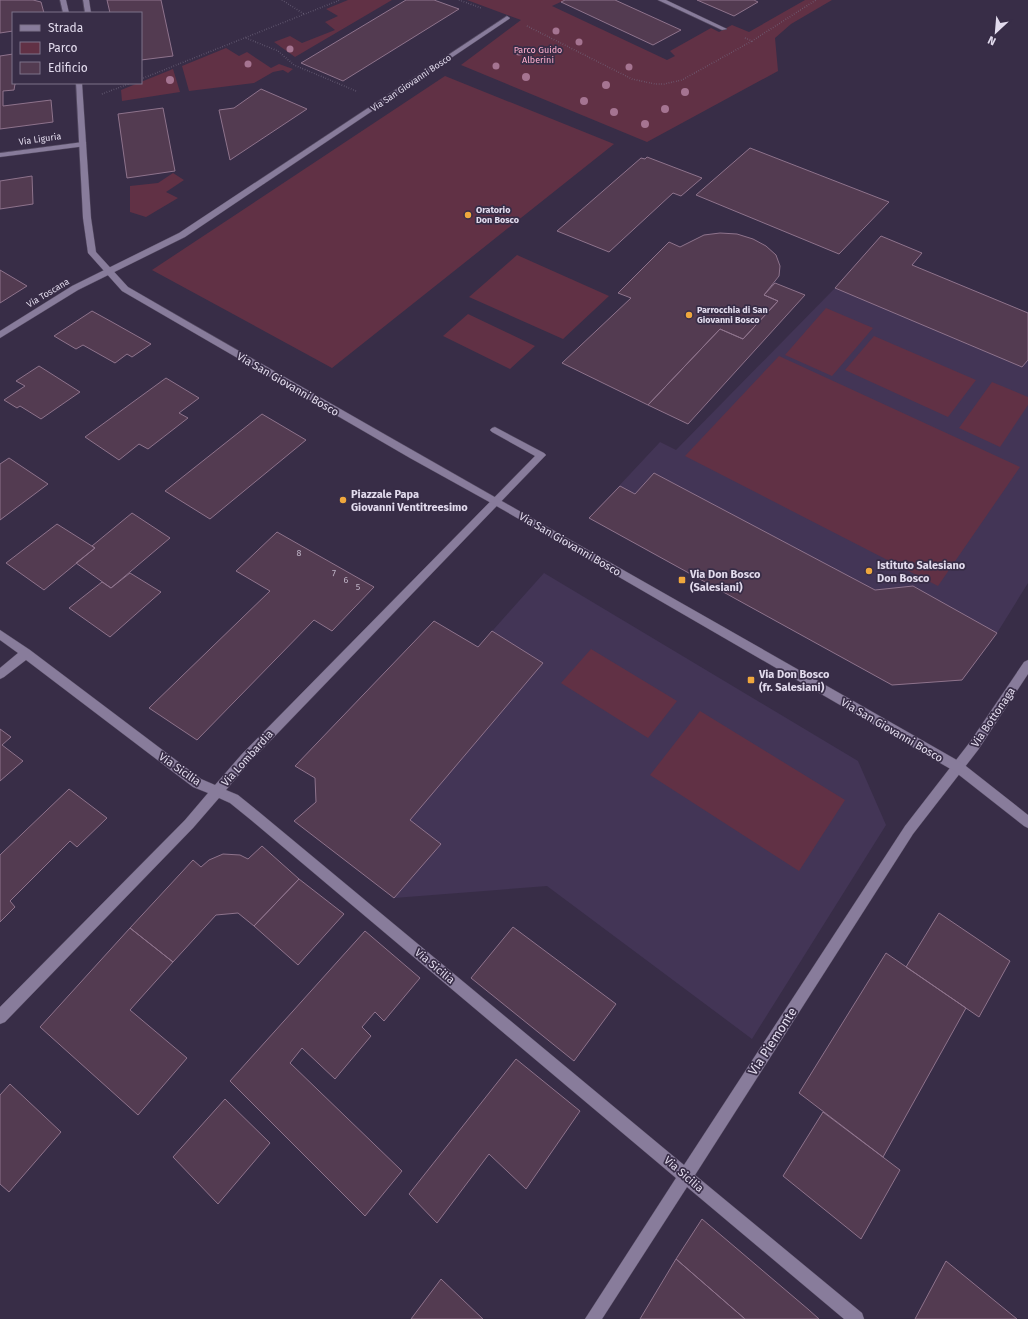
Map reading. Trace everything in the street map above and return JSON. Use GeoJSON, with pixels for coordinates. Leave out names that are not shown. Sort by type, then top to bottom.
{"type":"FeatureCollection","features":[{"type":"Feature","properties":{"kind":"street"},"geometry":{"type":"LineString","coordinates":[[86,0],[88,12]]}},
{"type":"Feature","properties":{"kind":"street"},"geometry":{"type":"LineString","coordinates":[[661,0],[724,29]]}},
{"type":"Feature","properties":{"kind":"street"},"geometry":{"type":"LineString","coordinates":[[62,1],[66,12]]}},
{"type":"Feature","properties":{"kind":"street","name":"Via San Giovanni Bosco"},"geometry":{"type":"LineString","coordinates":[[109,271],[182,235],[508,18]]}},
{"type":"Feature","properties":{"kind":"street","name":"Via San Giovanni Bosco"},"geometry":{"type":"LineString","coordinates":[[79,84],[87,218],[92,253],[125,289],[413,456],[496,501],[958,767],[1028,822]]}},
{"type":"Feature","properties":{"kind":"street","name":"Via Liguria"},"geometry":{"type":"LineString","coordinates":[[0,154],[83,144]]}},
{"type":"Feature","properties":{"kind":"street","name":"Via Toscana"},"geometry":{"type":"LineString","coordinates":[[0,335],[75,288],[109,271]]}},
{"type":"Feature","properties":{"kind":"street","name":"Via Lombardia"},"geometry":{"type":"LineString","coordinates":[[0,1017],[189,824],[246,758],[541,455],[495,430]]}},
{"type":"Feature","properties":{"kind":"street","name":"Via Sicilia"},"geometry":{"type":"LineString","coordinates":[[0,634],[197,783],[234,799],[685,1174],[856,1319]]}},
{"type":"Feature","properties":{"kind":"street"},"geometry":{"type":"LineString","coordinates":[[0,674],[26,653]]}},
{"type":"Feature","properties":{"kind":"street","name":"Via Bottonaga"},"geometry":{"type":"LineString","coordinates":[[958,767],[974,746],[1028,665]]}},
{"type":"Feature","properties":{"kind":"street","name":"Via Piemonte"},"geometry":{"type":"LineString","coordinates":[[593,1319],[685,1174],[909,830],[958,767]]}},
{"type":"Feature","properties":{"kind":"path"},"geometry":{"type":"LineString","coordinates":[[282,0],[304,14]]}},
{"type":"Feature","properties":{"kind":"path"},"geometry":{"type":"LineString","coordinates":[[142,79],[340,0]]}},
{"type":"Feature","properties":{"kind":"path"},"geometry":{"type":"LineString","coordinates":[[459,0],[508,18],[632,79],[646,84],[659,84],[686,80],[752,41],[816,0]]}},
{"type":"Feature","properties":{"kind":"path"},"geometry":{"type":"LineString","coordinates":[[724,29],[752,41]]}},
{"type":"Feature","properties":{"kind":"path"},"geometry":{"type":"LineString","coordinates":[[245,37],[278,51],[294,65],[381,102]]}},
{"type":"Feature","properties":{"kind":"path"},"geometry":{"type":"LineString","coordinates":[[79,98],[104,94],[129,84]]}},
{"type":"Feature","properties":{"kind":"shaded area"},"geometry":{"type":"Polygon","coordinates":[[[881,236],[922,253],[912,266],[1028,313],[1028,583],[997,633],[962,680],[892,685],[589,518],[660,442],[676,450],[835,288],[881,236]]]}},
{"type":"Feature","properties":{"kind":"shaded area"},"geometry":{"type":"Polygon","coordinates":[[[544,573],[858,761],[886,825],[752,1039],[547,886],[394,898],[294,821],[316,802],[315,778],[295,766],[434,621],[478,647],[544,573]]]}},
{"type":"Feature","properties":{"kind":"green space"},"geometry":{"type":"Polygon","coordinates":[[[348,0],[392,0],[295,57],[274,42],[290,36],[302,43],[335,30],[325,22],[338,16],[326,9],[348,0]]]}},
{"type":"Feature","properties":{"kind":"green space","name":"Parco Guido Alberini"},"geometry":{"type":"Polygon","coordinates":[[[467,0],[565,0],[552,6],[667,60],[675,56],[670,51],[711,28],[719,32],[732,25],[749,32],[805,0],[832,0],[791,24],[775,38],[778,71],[647,142],[461,65],[521,20],[467,0]]]}},
{"type":"Feature","properties":{"kind":"green space"},"geometry":{"type":"Polygon","coordinates":[[[226,48],[239,56],[247,52],[271,68],[279,64],[293,69],[288,73],[283,70],[273,72],[254,83],[189,91],[182,66],[226,48]]]}},
{"type":"Feature","properties":{"kind":"green space"},"geometry":{"type":"Polygon","coordinates":[[[173,69],[180,92],[122,101],[121,90],[136,84],[142,84],[142,82],[173,69]]]}},
{"type":"Feature","properties":{"kind":"green space"},"geometry":{"type":"Polygon","coordinates":[[[445,76],[614,144],[332,368],[152,270],[445,76]]]}},
{"type":"Feature","properties":{"kind":"green space"},"geometry":{"type":"Polygon","coordinates":[[[173,173],[184,180],[166,192],[178,198],[146,217],[130,212],[130,186],[158,183],[173,173]]]}},
{"type":"Feature","properties":{"kind":"green space"},"geometry":{"type":"Polygon","coordinates":[[[517,255],[609,296],[563,339],[469,297],[517,255]]]}},
{"type":"Feature","properties":{"kind":"green space"},"geometry":{"type":"Polygon","coordinates":[[[826,308],[873,328],[832,376],[785,355],[826,308]]]}},
{"type":"Feature","properties":{"kind":"green space"},"geometry":{"type":"Polygon","coordinates":[[[468,314],[535,346],[510,369],[443,336],[468,314]]]}},
{"type":"Feature","properties":{"kind":"green space"},"geometry":{"type":"Polygon","coordinates":[[[874,336],[976,380],[948,417],[845,370],[874,336]]]}},
{"type":"Feature","properties":{"kind":"green space"},"geometry":{"type":"Polygon","coordinates":[[[779,356],[1020,467],[938,586],[685,456],[779,356]]]}},
{"type":"Feature","properties":{"kind":"green space"},"geometry":{"type":"Polygon","coordinates":[[[992,382],[1028,397],[1028,405],[1000,447],[959,428],[992,382]]]}},
{"type":"Feature","properties":{"kind":"green space"},"geometry":{"type":"Polygon","coordinates":[[[591,649],[677,701],[648,738],[561,683],[591,649]]]}},
{"type":"Feature","properties":{"kind":"green space"},"geometry":{"type":"Polygon","coordinates":[[[700,711],[845,800],[799,871],[650,775],[700,711]]]}},
{"type":"Feature","properties":{"kind":"building"},"geometry":{"type":"Polygon","coordinates":[[[0,0],[33,0],[41,2],[44,12],[12,12],[12,31],[0,33],[0,0]]]}},
{"type":"Feature","properties":{"kind":"building"},"geometry":{"type":"Polygon","coordinates":[[[107,0],[161,0],[173,56],[142,60],[142,12],[110,12],[107,0]]]}},
{"type":"Feature","properties":{"kind":"building"},"geometry":{"type":"Polygon","coordinates":[[[406,0],[434,0],[459,9],[343,81],[301,63],[406,0]]]}},
{"type":"Feature","properties":{"kind":"building"},"geometry":{"type":"Polygon","coordinates":[[[565,0],[615,0],[681,30],[653,45],[561,2],[565,0]]]}},
{"type":"Feature","properties":{"kind":"building"},"geometry":{"type":"Polygon","coordinates":[[[697,0],[754,0],[758,2],[734,16],[697,0]]]}},
{"type":"Feature","properties":{"kind":"building"},"geometry":{"type":"Polygon","coordinates":[[[12,54],[12,84],[15,84],[14,90],[3,91],[3,106],[51,100],[53,122],[0,129],[0,56],[12,54]]]}},
{"type":"Feature","properties":{"kind":"building"},"geometry":{"type":"Polygon","coordinates":[[[261,89],[307,109],[230,160],[219,110],[234,108],[261,89]]]}},
{"type":"Feature","properties":{"kind":"building"},"geometry":{"type":"Polygon","coordinates":[[[163,108],[175,171],[127,178],[118,114],[163,108]]]}},
{"type":"Feature","properties":{"kind":"building"},"geometry":{"type":"Polygon","coordinates":[[[750,148],[889,202],[839,254],[696,195],[750,148]]]}},
{"type":"Feature","properties":{"kind":"building"},"geometry":{"type":"Polygon","coordinates":[[[647,157],[702,178],[681,196],[673,193],[609,252],[557,231],[641,158],[645,159],[647,157]]]}},
{"type":"Feature","properties":{"kind":"building"},"geometry":{"type":"Polygon","coordinates":[[[32,176],[33,204],[0,209],[0,181],[32,176]]]}},
{"type":"Feature","properties":{"kind":"building","name":"Parrocchia di San Giovanni Bosco"},"geometry":{"type":"Polygon","coordinates":[[[720,233],[737,234],[753,239],[766,246],[776,255],[780,266],[779,276],[764,295],[778,301],[743,339],[720,329],[648,405],[562,363],[631,298],[618,293],[669,242],[680,247],[704,235],[720,233]]]}},
{"type":"Feature","properties":{"kind":"building"},"geometry":{"type":"Polygon","coordinates":[[[881,236],[922,253],[912,265],[1028,313],[1028,360],[1022,367],[835,288],[881,236]]]}},
{"type":"Feature","properties":{"kind":"building"},"geometry":{"type":"Polygon","coordinates":[[[0,270],[27,286],[0,303],[0,270]]]}},
{"type":"Feature","properties":{"kind":"building"},"geometry":{"type":"Polygon","coordinates":[[[775,283],[805,295],[688,424],[648,405],[720,329],[743,339],[778,301],[764,295],[775,283]]]}},
{"type":"Feature","properties":{"kind":"building"},"geometry":{"type":"Polygon","coordinates":[[[92,311],[151,344],[132,357],[127,354],[115,363],[83,345],[76,349],[54,336],[92,311]]]}},
{"type":"Feature","properties":{"kind":"building"},"geometry":{"type":"Polygon","coordinates":[[[39,366],[80,392],[41,419],[20,406],[17,408],[4,400],[25,386],[16,381],[39,366]]]}},
{"type":"Feature","properties":{"kind":"building"},"geometry":{"type":"Polygon","coordinates":[[[166,378],[199,398],[179,413],[188,418],[148,449],[139,444],[119,460],[85,437],[166,378]]]}},
{"type":"Feature","properties":{"kind":"building"},"geometry":{"type":"Polygon","coordinates":[[[262,414],[306,440],[210,519],[165,491],[262,414]]]}},
{"type":"Feature","properties":{"kind":"building"},"geometry":{"type":"Polygon","coordinates":[[[9,458],[48,484],[0,520],[0,464],[9,458]]]}},
{"type":"Feature","properties":{"kind":"building"},"geometry":{"type":"Polygon","coordinates":[[[654,473],[875,590],[913,586],[997,633],[962,680],[892,685],[589,518],[620,486],[635,494],[654,473]]]}},
{"type":"Feature","properties":{"kind":"building"},"geometry":{"type":"Polygon","coordinates":[[[132,513],[170,538],[111,588],[76,563],[95,548],[92,546],[132,513]]]}},
{"type":"Feature","properties":{"kind":"building"},"geometry":{"type":"Polygon","coordinates":[[[57,524],[95,548],[44,590],[6,563],[57,524]]]}},
{"type":"Feature","properties":{"kind":"building"},"geometry":{"type":"Polygon","coordinates":[[[277,532],[374,587],[332,631],[314,620],[197,740],[149,708],[270,591],[236,571],[277,532]]]}},
{"type":"Feature","properties":{"kind":"building"},"geometry":{"type":"Polygon","coordinates":[[[130,573],[161,592],[110,637],[69,608],[102,582],[111,588],[130,573]]]}},
{"type":"Feature","properties":{"kind":"building"},"geometry":{"type":"Polygon","coordinates":[[[434,621],[478,647],[492,631],[543,663],[410,820],[441,844],[394,898],[294,821],[316,802],[315,778],[295,766],[434,621]]]}},
{"type":"Feature","properties":{"kind":"building"},"geometry":{"type":"Polygon","coordinates":[[[0,729],[11,737],[2,745],[23,761],[0,781],[0,729]]]}},
{"type":"Feature","properties":{"kind":"building"},"geometry":{"type":"Polygon","coordinates":[[[69,789],[107,818],[77,847],[70,841],[10,901],[15,907],[0,922],[0,855],[69,789]]]}},
{"type":"Feature","properties":{"kind":"building"},"geometry":{"type":"Polygon","coordinates":[[[262,846],[299,879],[254,926],[238,913],[216,915],[173,962],[130,928],[193,860],[201,867],[209,860],[223,854],[240,855],[248,859],[262,846]]]}},
{"type":"Feature","properties":{"kind":"building"},"geometry":{"type":"Polygon","coordinates":[[[299,879],[344,914],[298,965],[254,926],[299,879]]]}},
{"type":"Feature","properties":{"kind":"building"},"geometry":{"type":"Polygon","coordinates":[[[939,913],[1010,961],[979,1017],[906,967],[939,913]]]}},
{"type":"Feature","properties":{"kind":"building"},"geometry":{"type":"Polygon","coordinates":[[[513,927],[616,1004],[574,1061],[471,978],[513,927]]]}},
{"type":"Feature","properties":{"kind":"building"},"geometry":{"type":"Polygon","coordinates":[[[130,928],[173,962],[130,1010],[187,1058],[138,1115],[40,1027],[130,928]]]}},
{"type":"Feature","properties":{"kind":"building"},"geometry":{"type":"Polygon","coordinates":[[[365,931],[420,978],[384,1021],[375,1012],[362,1027],[371,1036],[335,1079],[302,1048],[290,1063],[402,1171],[365,1216],[230,1081],[365,931]]]}},
{"type":"Feature","properties":{"kind":"building"},"geometry":{"type":"Polygon","coordinates":[[[886,953],[966,1008],[883,1157],[799,1093],[886,953]]]}},
{"type":"Feature","properties":{"kind":"building"},"geometry":{"type":"Polygon","coordinates":[[[516,1059],[580,1111],[526,1189],[489,1154],[437,1223],[409,1194],[516,1059]]]}},
{"type":"Feature","properties":{"kind":"building"},"geometry":{"type":"Polygon","coordinates":[[[10,1084],[61,1132],[9,1192],[0,1184],[0,1095],[10,1084]]]}},
{"type":"Feature","properties":{"kind":"building"},"geometry":{"type":"Polygon","coordinates":[[[225,1099],[270,1143],[218,1204],[173,1157],[225,1099]]]}},
{"type":"Feature","properties":{"kind":"building"},"geometry":{"type":"Polygon","coordinates":[[[823,1112],[900,1170],[861,1239],[783,1176],[823,1112]]]}},
{"type":"Feature","properties":{"kind":"building"},"geometry":{"type":"Polygon","coordinates":[[[702,1219],[819,1319],[745,1319],[676,1259],[702,1219]]]}},
{"type":"Feature","properties":{"kind":"building"},"geometry":{"type":"Polygon","coordinates":[[[676,1259],[745,1319],[640,1319],[676,1259]]]}},
{"type":"Feature","properties":{"kind":"building"},"geometry":{"type":"Polygon","coordinates":[[[946,1261],[1017,1319],[915,1319],[946,1261]]]}},
{"type":"Feature","properties":{"kind":"building"},"geometry":{"type":"Polygon","coordinates":[[[441,1279],[483,1319],[411,1319],[441,1279]]]}},
{"type":"Feature","properties":{"kind":"place","name":"Oratorio Don Bosco"},"geometry":{"type":"Point","coordinates":[468,215]}},
{"type":"Feature","properties":{"kind":"place","name":"Parrocchia di San Giovanni Bosco"},"geometry":{"type":"Point","coordinates":[689,315]}},
{"type":"Feature","properties":{"kind":"place","name":"Piazzale Papa Giovanni Ventitreesimo"},"geometry":{"type":"Point","coordinates":[343,500]}},
{"type":"Feature","properties":{"kind":"place","name":"Istituto Salesiano Don Bosco"},"geometry":{"type":"Point","coordinates":[869,571]}},
{"type":"Feature","properties":{"kind":"place","name":"Via Don Bosco (Salesiani)"},"geometry":{"type":"Point","coordinates":[682,580]}},
{"type":"Feature","properties":{"kind":"place","name":"Via Don Bosco (fr. Salesiani)"},"geometry":{"type":"Point","coordinates":[751,680]}}]}
